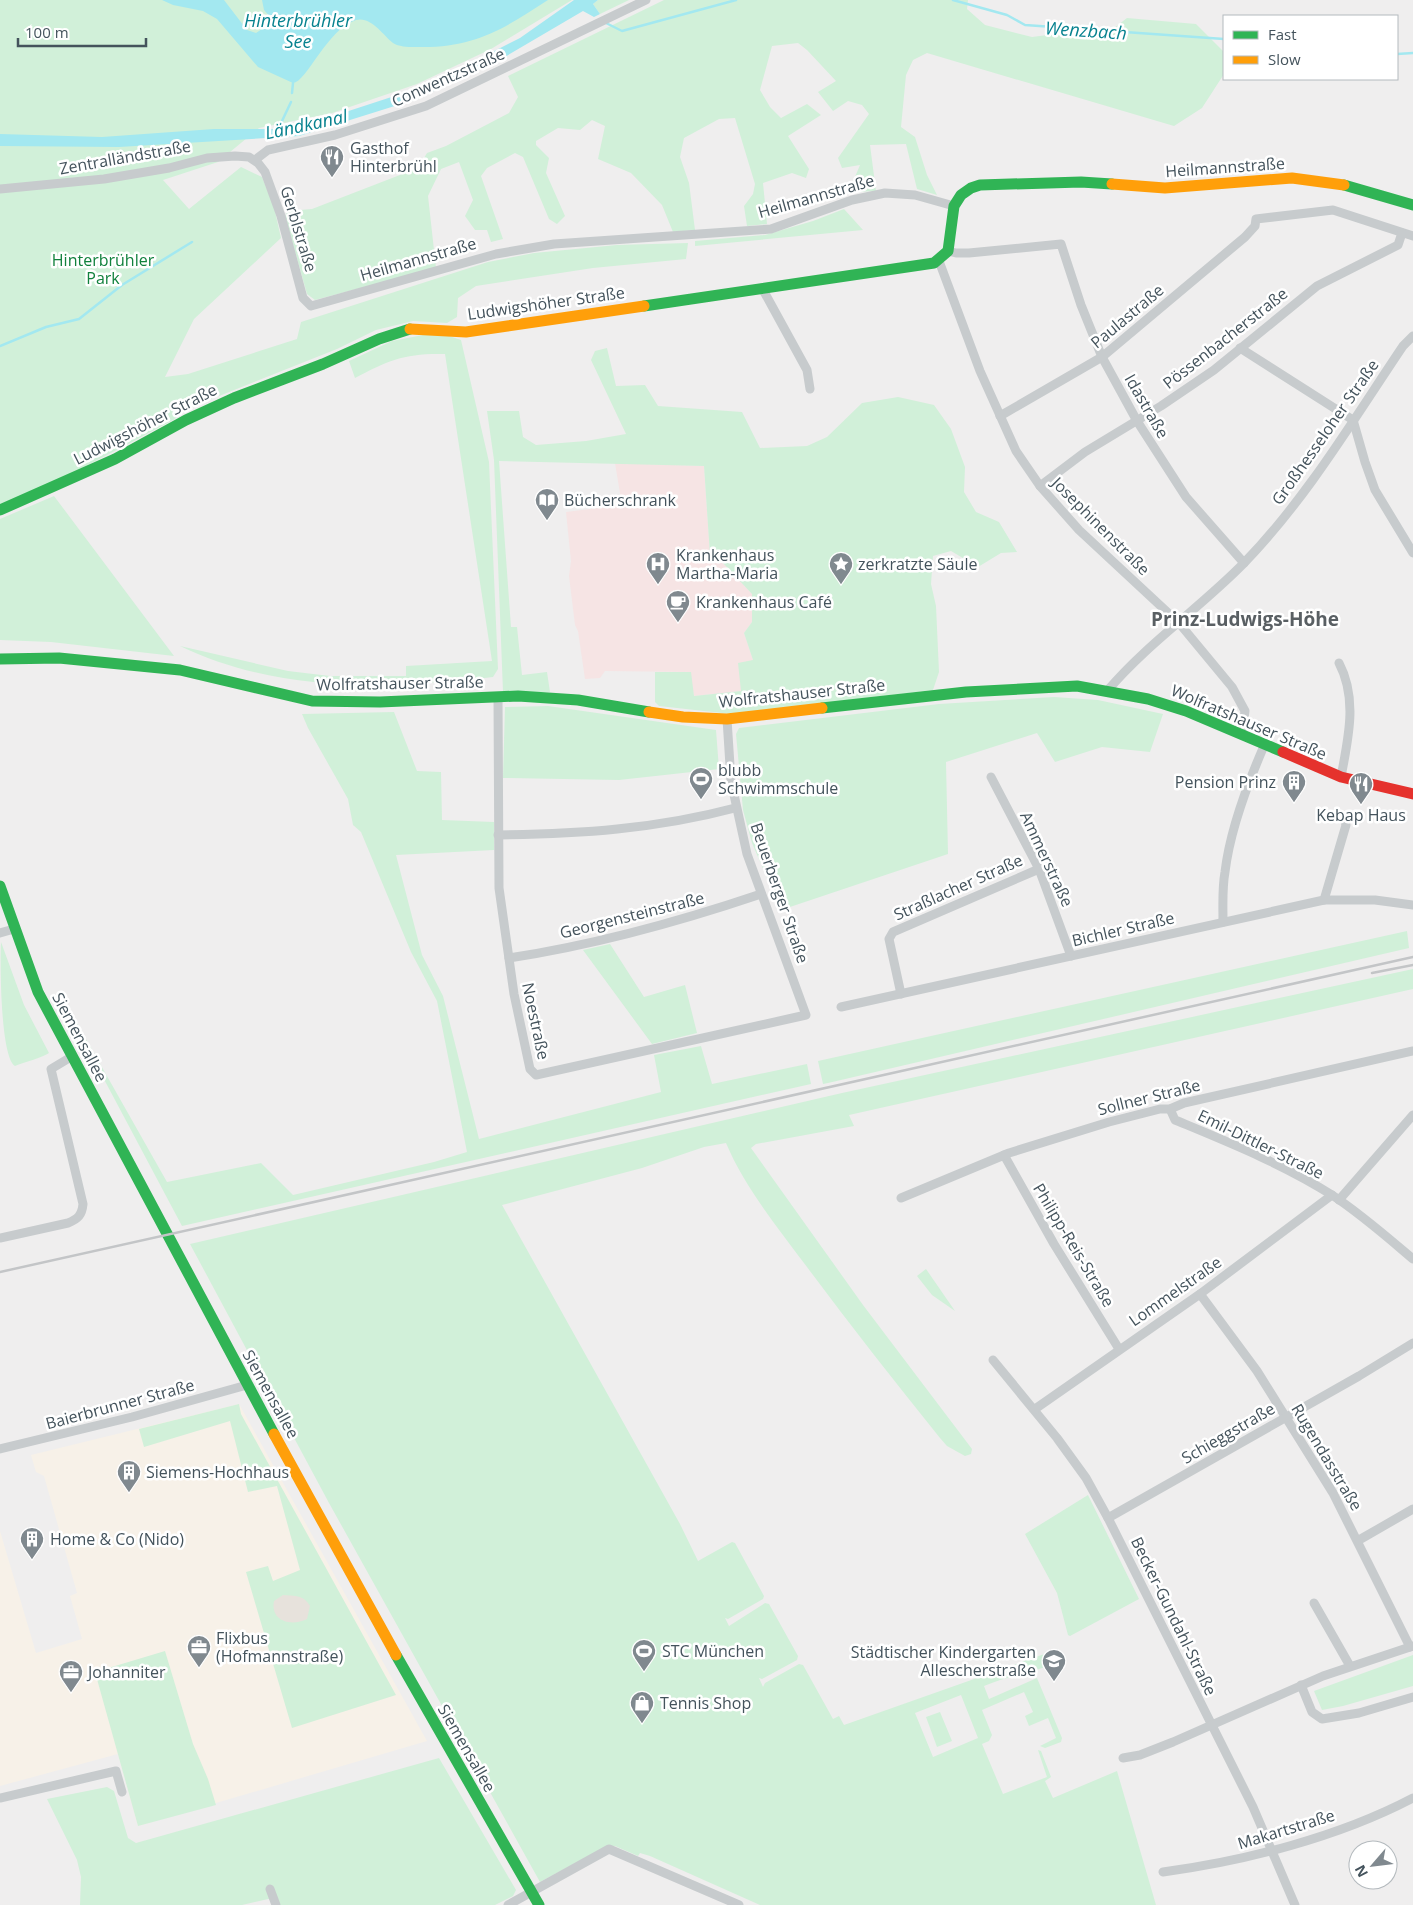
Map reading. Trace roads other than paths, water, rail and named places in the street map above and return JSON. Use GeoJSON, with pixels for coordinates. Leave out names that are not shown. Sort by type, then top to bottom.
{"type":"FeatureCollection","features":[{"type":"Feature","properties":{"kind":"main road","name":"Heilmannstraße"},"geometry":{"type":"LineString","coordinates":[[954,206],[964,192],[972,187],[991,184],[1080,182],[1165,188],[1275,178],[1337,183],[1413,205]]}},
{"type":"Feature","properties":{"kind":"main road"},"geometry":{"type":"LineString","coordinates":[[939,261],[948,251],[954,206]]}},
{"type":"Feature","properties":{"kind":"main road","name":"Ludwigshöher Straße"},"geometry":{"type":"LineString","coordinates":[[0,510],[101,465],[186,420],[234,398],[396,333],[414,328],[466,332],[923,266],[939,261]]}},
{"type":"Feature","properties":{"kind":"main road","name":"Wolfratshauser Straße"},"geometry":{"type":"LineString","coordinates":[[0,659],[59,658],[180,670],[312,701],[380,702],[518,696],[578,700],[683,717],[727,719],[966,692],[1057,686],[1108,690],[1148,699],[1186,711],[1264,746],[1341,777],[1413,794]]}},
{"type":"Feature","properties":{"kind":"main road","name":"Siemensallee"},"geometry":{"type":"LineString","coordinates":[[0,886],[14,930],[38,992],[71,1057],[247,1385],[426,1710],[539,1905]]}},
{"type":"Feature","properties":{"kind":"street","name":"Conwentzstraße"},"geometry":{"type":"LineString","coordinates":[[255,160],[268,150],[335,136],[413,111],[646,0]]}},
{"type":"Feature","properties":{"kind":"street","name":"Zentralländstraße"},"geometry":{"type":"LineString","coordinates":[[0,189],[104,178],[166,168],[207,158],[235,156],[255,160]]}},
{"type":"Feature","properties":{"kind":"street","name":"Gerblstraße"},"geometry":{"type":"LineString","coordinates":[[255,160],[265,172],[281,216],[303,298],[311,306]]}},
{"type":"Feature","properties":{"kind":"street","name":"Heilmannstraße"},"geometry":{"type":"LineString","coordinates":[[311,306],[496,254],[554,244],[771,229],[852,200],[885,193],[915,195],[954,206]]}},
{"type":"Feature","properties":{"kind":"street","name":"Paulastraße"},"geometry":{"type":"LineString","coordinates":[[1000,416],[1102,357],[1244,237],[1255,226],[1256,219],[1333,210],[1402,233]]}},
{"type":"Feature","properties":{"kind":"street"},"geometry":{"type":"LineString","coordinates":[[1402,233],[1413,236]]}},
{"type":"Feature","properties":{"kind":"street","name":"Pössenbacherstraße"},"geometry":{"type":"LineString","coordinates":[[1040,486],[1085,452],[1137,421],[1214,370],[1317,286],[1398,244],[1402,233]]}},
{"type":"Feature","properties":{"kind":"street","name":"Idastraße"},"geometry":{"type":"LineString","coordinates":[[948,251],[956,254],[1061,244],[1081,305],[1102,357],[1137,421],[1186,497],[1244,563]]}},
{"type":"Feature","properties":{"kind":"street","name":"Josephinenstraße"},"geometry":{"type":"LineString","coordinates":[[939,261],[980,371],[1016,451],[1040,486],[1101,552],[1179,623],[1232,687],[1241,701],[1246,718],[1242,735]]}},
{"type":"Feature","properties":{"kind":"street"},"geometry":{"type":"LineString","coordinates":[[762,288],[807,370],[810,389]]}},
{"type":"Feature","properties":{"kind":"street","name":"Großhesseloher Straße"},"geometry":{"type":"LineString","coordinates":[[1108,690],[1127,668],[1244,563],[1285,517],[1317,475],[1403,346],[1413,336]]}},
{"type":"Feature","properties":{"kind":"street"},"geometry":{"type":"LineString","coordinates":[[1240,348],[1353,420],[1375,490],[1413,553]]}},
{"type":"Feature","properties":{"kind":"street"},"geometry":{"type":"LineString","coordinates":[[1339,663],[1345,675],[1351,711],[1348,744],[1341,777]]}},
{"type":"Feature","properties":{"kind":"street","name":"Noestraße"},"geometry":{"type":"LineString","coordinates":[[498,697],[499,888],[514,994],[530,1069],[536,1075],[806,1015]]}},
{"type":"Feature","properties":{"kind":"street","name":"Beuerberger Straße"},"geometry":{"type":"LineString","coordinates":[[727,719],[731,781],[735,808],[747,854],[806,1015]]}},
{"type":"Feature","properties":{"kind":"street"},"geometry":{"type":"LineString","coordinates":[[1223,922],[1225,872],[1228,854],[1245,798],[1264,746]]}},
{"type":"Feature","properties":{"kind":"street","name":"Ammerstraße"},"geometry":{"type":"LineString","coordinates":[[991,776],[1038,868],[1072,956]]}},
{"type":"Feature","properties":{"kind":"street"},"geometry":{"type":"LineString","coordinates":[[498,835],[614,831],[655,826],[735,808]]}},
{"type":"Feature","properties":{"kind":"street"},"geometry":{"type":"LineString","coordinates":[[1324,900],[1346,825],[1344,818]]}},
{"type":"Feature","properties":{"kind":"street","name":"Straßlacher Straße"},"geometry":{"type":"LineString","coordinates":[[901,994],[889,939],[893,932],[1038,868]]}},
{"type":"Feature","properties":{"kind":"street","name":"Georgensteinstraße"},"geometry":{"type":"LineString","coordinates":[[509,958],[623,936],[678,922],[761,894]]}},
{"type":"Feature","properties":{"kind":"street","name":"Bichler Straße"},"geometry":{"type":"LineString","coordinates":[[841,1007],[1324,900],[1375,900],[1413,905]]}},
{"type":"Feature","properties":{"kind":"street"},"geometry":{"type":"LineString","coordinates":[[0,933],[14,930]]}},
{"type":"Feature","properties":{"kind":"street","name":"Sollner Straße"},"geometry":{"type":"LineString","coordinates":[[901,1198],[1004,1155],[1117,1120],[1160,1108],[1170,1109],[1184,1103],[1413,1051]]}},
{"type":"Feature","properties":{"kind":"street"},"geometry":{"type":"LineString","coordinates":[[0,1238],[68,1223],[76,1220],[82,1213],[83,1204],[51,1069],[71,1057]]}},
{"type":"Feature","properties":{"kind":"street","name":"Emil-Dittler-Straße"},"geometry":{"type":"LineString","coordinates":[[1170,1109],[1174,1120],[1273,1162],[1335,1198],[1371,1222],[1413,1259]]}},
{"type":"Feature","properties":{"kind":"street","name":"Lommelstraße"},"geometry":{"type":"LineString","coordinates":[[1035,1409],[1335,1198],[1413,1115]]}},
{"type":"Feature","properties":{"kind":"street","name":"Philipp-Reis-Straße"},"geometry":{"type":"LineString","coordinates":[[1004,1155],[1054,1244],[1119,1349]]}},
{"type":"Feature","properties":{"kind":"street","name":"Rugendasstraße"},"geometry":{"type":"LineString","coordinates":[[1200,1294],[1257,1371],[1333,1493],[1359,1540],[1412,1646]]}},
{"type":"Feature","properties":{"kind":"street","name":"Schieggstraße"},"geometry":{"type":"LineString","coordinates":[[1108,1518],[1413,1343]]}},
{"type":"Feature","properties":{"kind":"street","name":"Becker-Gundahl-Straße"},"geometry":{"type":"LineString","coordinates":[[993,1360],[1035,1409],[1076,1464],[1108,1518],[1273,1851],[1295,1905]]}},
{"type":"Feature","properties":{"kind":"street","name":"Baierbrunner Straße"},"geometry":{"type":"LineString","coordinates":[[0,1449],[132,1417],[247,1385]]}},
{"type":"Feature","properties":{"kind":"street"},"geometry":{"type":"LineString","coordinates":[[1359,1540],[1413,1509]]}},
{"type":"Feature","properties":{"kind":"street"},"geometry":{"type":"LineString","coordinates":[[1314,1603],[1350,1666]]}},
{"type":"Feature","properties":{"kind":"street"},"geometry":{"type":"LineString","coordinates":[[1123,1758],[1148,1752],[1301,1685],[1350,1666],[1412,1646]]}},
{"type":"Feature","properties":{"kind":"street"},"geometry":{"type":"LineString","coordinates":[[1301,1685],[1312,1712],[1322,1719],[1358,1713],[1413,1697]]}},
{"type":"Feature","properties":{"kind":"street"},"geometry":{"type":"LineString","coordinates":[[0,1798],[116,1771],[122,1792]]}},
{"type":"Feature","properties":{"kind":"street","name":"Makartstraße"},"geometry":{"type":"LineString","coordinates":[[1163,1872],[1214,1865],[1273,1851],[1365,1820],[1413,1798]]}},
{"type":"Feature","properties":{"kind":"street"},"geometry":{"type":"LineString","coordinates":[[508,1905],[609,1849],[740,1905]]}},
{"type":"Feature","properties":{"kind":"street"},"geometry":{"type":"LineString","coordinates":[[270,1889],[276,1905]]}},
{"type":"Feature","properties":{"kind":"water","name":"Hinterbrühler See"},"geometry":{"type":"Polygon","coordinates":[[[162,0],[224,0],[247,30],[256,33],[265,27],[271,18],[264,10],[262,0],[548,0],[489,34],[475,40],[442,46],[400,46],[393,43],[372,23],[356,20],[346,25],[336,34],[305,74],[293,83],[258,67],[217,19],[203,11],[173,5],[162,0]]]}},
{"type":"Feature","properties":{"kind":"water","name":"Ländkanal"},"geometry":{"type":"Polygon","coordinates":[[[574,0],[598,0],[593,4],[600,14],[594,17],[583,11],[503,58],[417,99],[299,136],[119,147],[0,146],[0,134],[102,137],[214,129],[280,129],[318,121],[419,88],[520,38],[574,0]]]}},
{"type":"Feature","properties":{"kind":"waterway","name":"Wenzbach"},"geometry":{"type":"LineString","coordinates":[[606,23],[622,31],[736,0]]}},
{"type":"Feature","properties":{"kind":"waterway","name":"Wenzbach"},"geometry":{"type":"LineString","coordinates":[[953,0],[1007,15],[1025,25],[1223,39]]}},
{"type":"Feature","properties":{"kind":"waterway","name":"Wenzbach"},"geometry":{"type":"LineString","coordinates":[[1398,54],[1413,53]]}},
{"type":"Feature","properties":{"kind":"waterway"},"geometry":{"type":"LineString","coordinates":[[292,93],[293,83]]}},
{"type":"Feature","properties":{"kind":"waterway","name":"Ländkanal"},"geometry":{"type":"LineString","coordinates":[[274,131],[282,121],[291,102]]}},
{"type":"Feature","properties":{"kind":"waterway"},"geometry":{"type":"LineString","coordinates":[[0,346],[46,327],[79,319],[122,285],[192,242]]}},
{"type":"Feature","properties":{"kind":"railway"},"geometry":{"type":"LineString","coordinates":[[0,1272],[1413,957]]}},
{"type":"Feature","properties":{"kind":"railway"},"geometry":{"type":"LineString","coordinates":[[1372,973],[1413,965]]}},
{"type":"Feature","properties":{"kind":"place","name":"Gasthof Hinterbrühl"},"geometry":{"type":"Point","coordinates":[332,178]}},
{"type":"Feature","properties":{"kind":"place","name":"Bücherschrank"},"geometry":{"type":"Point","coordinates":[547,521]}},
{"type":"Feature","properties":{"kind":"place","name":"Krankenhaus Martha-Maria"},"geometry":{"type":"Point","coordinates":[658,585]}},
{"type":"Feature","properties":{"kind":"place","name":"zerkratzte Säule"},"geometry":{"type":"Point","coordinates":[841,585]}},
{"type":"Feature","properties":{"kind":"place","name":"Krankenhaus Café"},"geometry":{"type":"Point","coordinates":[678,623]}},
{"type":"Feature","properties":{"kind":"place","name":"blubb Schwimmschule"},"geometry":{"type":"Point","coordinates":[701,800]}},
{"type":"Feature","properties":{"kind":"place","name":"Pension Prinz"},"geometry":{"type":"Point","coordinates":[1294,803]}},
{"type":"Feature","properties":{"kind":"place","name":"Kebap Haus"},"geometry":{"type":"Point","coordinates":[1361,805]}},
{"type":"Feature","properties":{"kind":"place","name":"Siemens-Hochhaus"},"geometry":{"type":"Point","coordinates":[129,1493]}},
{"type":"Feature","properties":{"kind":"place","name":"Home & Co (Nido)"},"geometry":{"type":"Point","coordinates":[32,1560]}},
{"type":"Feature","properties":{"kind":"place","name":"Flixbus (Hofmannstraße)"},"geometry":{"type":"Point","coordinates":[199,1668]}},
{"type":"Feature","properties":{"kind":"place","name":"STC München"},"geometry":{"type":"Point","coordinates":[644,1672]}},
{"type":"Feature","properties":{"kind":"place","name":"Städtischer Kindergarten Allescherstraße"},"geometry":{"type":"Point","coordinates":[1054,1682]}},
{"type":"Feature","properties":{"kind":"place","name":"Johanniter"},"geometry":{"type":"Point","coordinates":[71,1693]}},
{"type":"Feature","properties":{"kind":"place","name":"Tennis Shop"},"geometry":{"type":"Point","coordinates":[642,1724]}},
{"type":"Feature","properties":{"kind":"district","name":"Prinz-Ludwigs-Höhe"},"geometry":{"type":"Point","coordinates":[1245,619]}},
{"type":"Feature","properties":{"kind":"park label","name":"Hinterbrühler Park"},"geometry":{"type":"Point","coordinates":[103,269]}}]}
